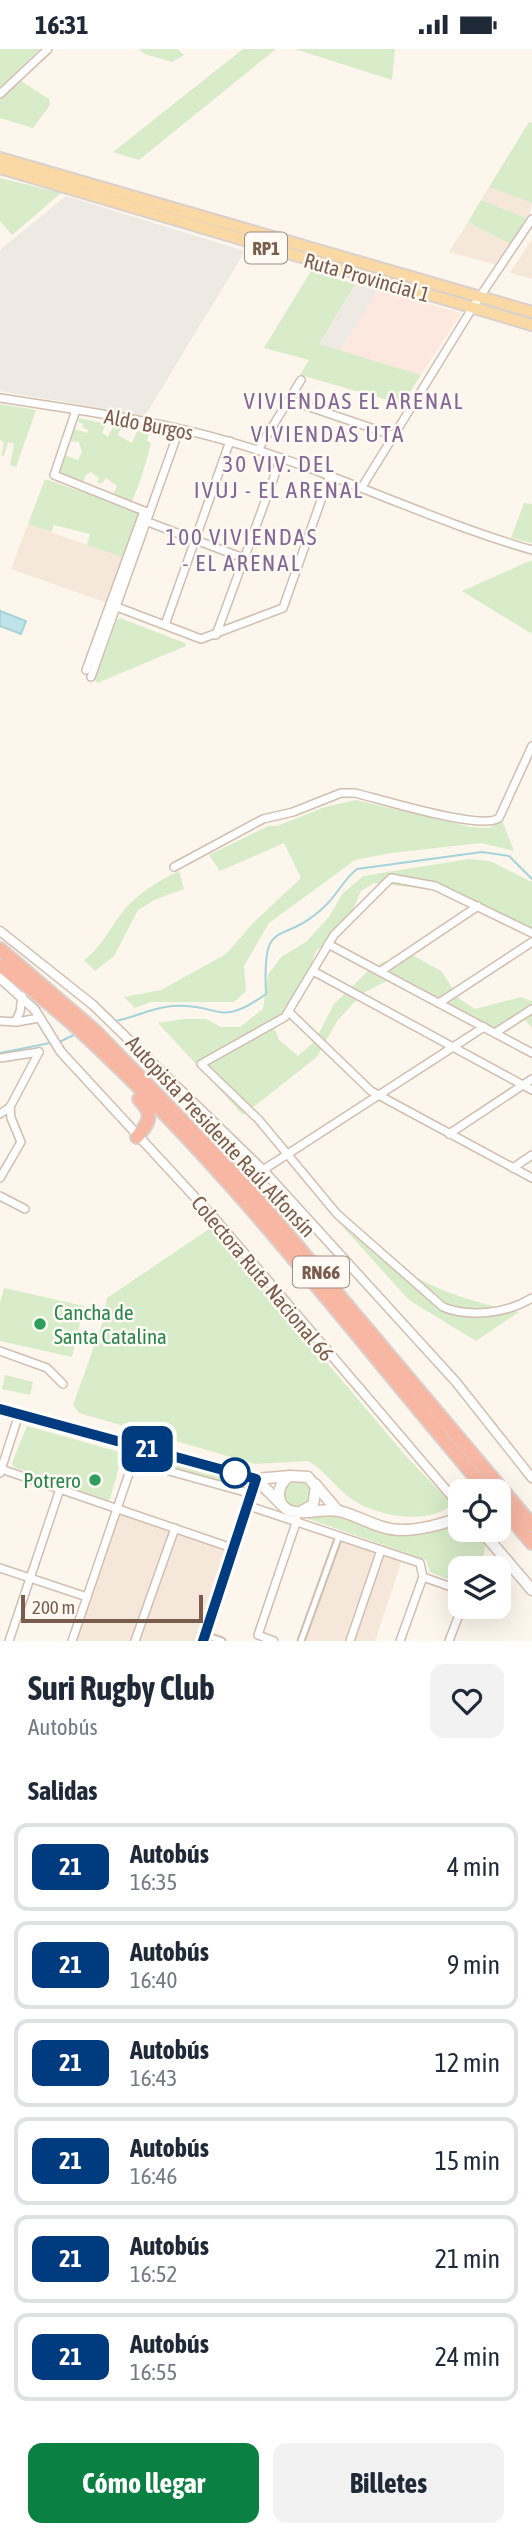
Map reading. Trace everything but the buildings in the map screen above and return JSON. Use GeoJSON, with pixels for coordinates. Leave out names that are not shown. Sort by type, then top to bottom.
{"type":"FeatureCollection","features":[{"type":"Feature","properties":{"kind":"highway","name":"Autopista Presidente Raúl Alfonsín"},"geometry":{"type":"LineString","coordinates":[[0,949],[76,1023],[271,1231],[477,1479]]}},
{"type":"Feature","properties":{"kind":"highway","name":"Autopista Presidente Raúl Alfonsín"},"geometry":{"type":"LineString","coordinates":[[0,965],[76,1023]]}},
{"type":"Feature","properties":{"kind":"highway","name":"Autopista Presidente Raúl Alfonsín"},"geometry":{"type":"LineString","coordinates":[[88,1036],[260,1201],[532,1525]]}},
{"type":"Feature","properties":{"kind":"highway"},"geometry":{"type":"LineString","coordinates":[[88,1036],[148,1108],[150,1122],[137,1137]]}},
{"type":"Feature","properties":{"kind":"highway"},"geometry":{"type":"LineString","coordinates":[[511,1518],[532,1543]]}},
{"type":"Feature","properties":{"kind":"main road","name":"Ruta Provincial 1"},"geometry":{"type":"LineString","coordinates":[[0,158],[477,302],[532,325]]}},
{"type":"Feature","properties":{"kind":"main road","name":"Ruta Provincial 1"},"geometry":{"type":"LineString","coordinates":[[0,168],[258,246],[477,302],[532,312]]}},
{"type":"Feature","properties":{"kind":"main road"},"geometry":{"type":"LineString","coordinates":[[0,1409],[256,1479],[303,1475],[313,1482],[337,1510]]}},
{"type":"Feature","properties":{"kind":"main road"},"geometry":{"type":"LineString","coordinates":[[282,1504],[279,1488],[290,1476]]}},
{"type":"Feature","properties":{"kind":"main road"},"geometry":{"type":"LineString","coordinates":[[256,1479],[282,1504],[299,1515],[337,1510],[401,1530],[448,1521]]}},
{"type":"Feature","properties":{"kind":"main road"},"geometry":{"type":"LineString","coordinates":[[299,1515],[315,1499],[313,1482]]}},
{"type":"Feature","properties":{"kind":"main road"},"geometry":{"type":"LineString","coordinates":[[491,1542],[532,1590]]}},
{"type":"Feature","properties":{"kind":"street"},"geometry":{"type":"LineString","coordinates":[[0,94],[48,49]]}},
{"type":"Feature","properties":{"kind":"street"},"geometry":{"type":"LineString","coordinates":[[362,487],[392,435],[532,219]]}},
{"type":"Feature","properties":{"kind":"street"},"geometry":{"type":"LineString","coordinates":[[258,450],[301,380]]}},
{"type":"Feature","properties":{"kind":"street","name":"Aldo Burgos"},"geometry":{"type":"LineString","coordinates":[[0,398],[76,409],[230,441],[362,487],[467,531],[532,550]]}},
{"type":"Feature","properties":{"kind":"street"},"geometry":{"type":"LineString","coordinates":[[289,400],[392,435]]}},
{"type":"Feature","properties":{"kind":"street"},"geometry":{"type":"LineString","coordinates":[[76,409],[54,475],[246,559]]}},
{"type":"Feature","properties":{"kind":"street"},"geometry":{"type":"LineString","coordinates":[[147,516],[117,607],[89,673],[147,516],[179,430]]}},
{"type":"Feature","properties":{"kind":"street"},"geometry":{"type":"LineString","coordinates":[[165,625],[230,441]]}},
{"type":"Feature","properties":{"kind":"street"},"geometry":{"type":"LineString","coordinates":[[216,635],[281,458]]}},
{"type":"Feature","properties":{"kind":"street"},"geometry":{"type":"LineString","coordinates":[[117,607],[201,639],[283,608],[330,475]]}},
{"type":"Feature","properties":{"kind":"street"},"geometry":{"type":"LineString","coordinates":[[174,867],[263,820],[293,812],[341,793],[355,793],[470,821],[494,822],[499,818],[532,746]]}},
{"type":"Feature","properties":{"kind":"street"},"geometry":{"type":"LineString","coordinates":[[532,933],[429,884],[391,878],[328,944],[282,1020],[201,1064],[260,1121],[337,1214],[443,1307],[454,1311],[504,1310],[516,1308],[532,1298]]}},
{"type":"Feature","properties":{"kind":"street"},"geometry":{"type":"LineString","coordinates":[[381,971],[478,906]]}},
{"type":"Feature","properties":{"kind":"street"},"geometry":{"type":"LineString","coordinates":[[0,931],[93,1005],[263,1170],[456,1382],[532,1478]]}},
{"type":"Feature","properties":{"kind":"street"},"geometry":{"type":"LineString","coordinates":[[439,1003],[532,942]]}},
{"type":"Feature","properties":{"kind":"street"},"geometry":{"type":"LineString","coordinates":[[328,944],[532,1053]]}},
{"type":"Feature","properties":{"kind":"street"},"geometry":{"type":"LineString","coordinates":[[313,971],[532,1090]]}},
{"type":"Feature","properties":{"kind":"street","name":"Colectora Ruta Nacional 66"},"geometry":{"type":"LineString","coordinates":[[0,978],[61,1052],[215,1219],[448,1492]]}},
{"type":"Feature","properties":{"kind":"street"},"geometry":{"type":"LineString","coordinates":[[15,1022],[21,1003]]}},
{"type":"Feature","properties":{"kind":"street"},"geometry":{"type":"LineString","coordinates":[[495,1033],[532,1009]]}},
{"type":"Feature","properties":{"kind":"street"},"geometry":{"type":"LineString","coordinates":[[289,1012],[378,1095],[532,1178]]}},
{"type":"Feature","properties":{"kind":"street"},"geometry":{"type":"LineString","coordinates":[[0,1021],[15,1022],[31,1018]]}},
{"type":"Feature","properties":{"kind":"street"},"geometry":{"type":"LineString","coordinates":[[263,1170],[484,1027]]}},
{"type":"Feature","properties":{"kind":"street"},"geometry":{"type":"LineString","coordinates":[[0,1058],[39,1052],[10,1107],[0,1114]]}},
{"type":"Feature","properties":{"kind":"street"},"geometry":{"type":"LineString","coordinates":[[449,1133],[532,1079]]}},
{"type":"Feature","properties":{"kind":"street"},"geometry":{"type":"LineString","coordinates":[[0,1178],[21,1142],[11,1118],[10,1107]]}},
{"type":"Feature","properties":{"kind":"street"},"geometry":{"type":"LineString","coordinates":[[513,1168],[532,1155]]}},
{"type":"Feature","properties":{"kind":"street"},"geometry":{"type":"LineString","coordinates":[[0,1196],[25,1209]]}},
{"type":"Feature","properties":{"kind":"street"},"geometry":{"type":"LineString","coordinates":[[0,1351],[47,1368],[63,1384]]}},
{"type":"Feature","properties":{"kind":"street"},"geometry":{"type":"LineString","coordinates":[[19,1414],[1,1471],[234,1549]]}},
{"type":"Feature","properties":{"kind":"street"},"geometry":{"type":"LineString","coordinates":[[72,1641],[138,1447]]}},
{"type":"Feature","properties":{"kind":"street"},"geometry":{"type":"LineString","coordinates":[[133,1461],[252,1494]]}},
{"type":"Feature","properties":{"kind":"street"},"geometry":{"type":"LineString","coordinates":[[222,1641],[204,1638],[256,1479]]}},
{"type":"Feature","properties":{"kind":"street"},"geometry":{"type":"LineString","coordinates":[[9,1641],[60,1489]]}},
{"type":"Feature","properties":{"kind":"street"},"geometry":{"type":"LineString","coordinates":[[249,1506],[299,1515],[339,1536],[421,1563],[423,1577],[400,1641]]}},
{"type":"Feature","properties":{"kind":"street"},"geometry":{"type":"LineString","coordinates":[[274,1641],[256,1638],[299,1515]]}},
{"type":"Feature","properties":{"kind":"street"},"geometry":{"type":"LineString","coordinates":[[135,1641],[175,1528]]}},
{"type":"Feature","properties":{"kind":"street"},"geometry":{"type":"LineString","coordinates":[[301,1641],[339,1536]]}},
{"type":"Feature","properties":{"kind":"street"},"geometry":{"type":"LineString","coordinates":[[350,1641],[381,1550]]}},
{"type":"Feature","properties":{"kind":"street"},"geometry":{"type":"LineString","coordinates":[[0,1567],[87,1597]]}},
{"type":"Feature","properties":{"kind":"street"},"geometry":{"type":"LineString","coordinates":[[423,1577],[448,1586]]}},
{"type":"Feature","properties":{"kind":"street"},"geometry":{"type":"LineString","coordinates":[[449,1641],[457,1619]]}},
{"type":"Feature","properties":{"kind":"shaded area"},"geometry":{"type":"Polygon","coordinates":[[[489,187],[532,203],[529,219],[481,200],[489,187]]]}},
{"type":"Feature","properties":{"kind":"shaded area"},"geometry":{"type":"Polygon","coordinates":[[[66,196],[245,251],[145,416],[0,391],[0,250],[66,196]]]}},
{"type":"Feature","properties":{"kind":"shaded area"},"geometry":{"type":"Polygon","coordinates":[[[468,222],[512,245],[500,266],[449,252],[468,222]]]}},
{"type":"Feature","properties":{"kind":"shaded area"},"geometry":{"type":"Polygon","coordinates":[[[532,239],[532,279],[510,273],[532,239]]]}},
{"type":"Feature","properties":{"kind":"shaded area"},"geometry":{"type":"Polygon","coordinates":[[[355,284],[378,290],[340,351],[319,344],[355,284]]]}},
{"type":"Feature","properties":{"kind":"shaded area"},"geometry":{"type":"Polygon","coordinates":[[[378,290],[461,313],[421,375],[340,351],[378,290]]]}},
{"type":"Feature","properties":{"kind":"shaded area"},"geometry":{"type":"Polygon","coordinates":[[[28,524],[124,558],[107,603],[11,569],[28,524]]]}},
{"type":"Feature","properties":{"kind":"shaded area"},"geometry":{"type":"Polygon","coordinates":[[[119,1512],[226,1550],[197,1641],[75,1641],[119,1512]]]}},
{"type":"Feature","properties":{"kind":"shaded area"},"geometry":{"type":"Polygon","coordinates":[[[339,1538],[402,1560],[375,1641],[303,1641],[339,1538]]]}},
{"type":"Feature","properties":{"kind":"green space"},"geometry":{"type":"Polygon","coordinates":[[[0,49],[40,49],[0,88],[0,49]]]}},
{"type":"Feature","properties":{"kind":"green space"},"geometry":{"type":"Polygon","coordinates":[[[139,49],[177,49],[184,55],[172,62],[145,54],[139,49]]]}},
{"type":"Feature","properties":{"kind":"green space"},"geometry":{"type":"Polygon","coordinates":[[[243,49],[276,49],[139,160],[113,152],[243,49]]]}},
{"type":"Feature","properties":{"kind":"green space"},"geometry":{"type":"Polygon","coordinates":[[[295,49],[395,49],[392,80],[295,49]]]}},
{"type":"Feature","properties":{"kind":"green space"},"geometry":{"type":"Polygon","coordinates":[[[21,81],[49,99],[50,105],[33,128],[0,118],[0,100],[21,81]]]}},
{"type":"Feature","properties":{"kind":"green space"},"geometry":{"type":"Polygon","coordinates":[[[529,122],[532,123],[532,203],[489,187],[529,122]]]}},
{"type":"Feature","properties":{"kind":"green space"},"geometry":{"type":"Polygon","coordinates":[[[0,178],[61,193],[12,235],[0,221],[0,178]]]}},
{"type":"Feature","properties":{"kind":"green space"},"geometry":{"type":"Polygon","coordinates":[[[481,200],[529,219],[512,245],[468,222],[481,200]]]}},
{"type":"Feature","properties":{"kind":"green space"},"geometry":{"type":"Polygon","coordinates":[[[311,271],[355,284],[319,344],[421,375],[402,404],[300,375],[309,360],[264,348],[311,271]]]}},
{"type":"Feature","properties":{"kind":"green space"},"geometry":{"type":"Polygon","coordinates":[[[0,404],[36,410],[16,467],[10,465],[14,444],[8,442],[4,456],[1,455],[4,442],[0,440],[0,404]]]}},
{"type":"Feature","properties":{"kind":"green space"},"geometry":{"type":"Polygon","coordinates":[[[79,418],[106,424],[102,433],[108,437],[113,426],[121,427],[118,435],[132,443],[137,431],[149,433],[147,441],[151,443],[132,501],[113,495],[117,486],[106,478],[101,484],[97,482],[99,478],[91,472],[86,475],[82,484],[59,474],[64,455],[78,460],[82,452],[79,442],[70,441],[75,429],[87,433],[88,430],[78,422],[79,418]]]}},
{"type":"Feature","properties":{"kind":"green space"},"geometry":{"type":"Polygon","coordinates":[[[45,479],[141,512],[124,558],[87,545],[90,534],[54,525],[51,532],[28,524],[45,479]]]}},
{"type":"Feature","properties":{"kind":"green space"},"geometry":{"type":"Polygon","coordinates":[[[524,503],[532,504],[532,543],[511,538],[524,503]]]}},
{"type":"Feature","properties":{"kind":"green space"},"geometry":{"type":"Polygon","coordinates":[[[532,560],[532,634],[462,591],[532,560]]]}},
{"type":"Feature","properties":{"kind":"green space"},"geometry":{"type":"Polygon","coordinates":[[[120,618],[185,643],[186,646],[97,683],[95,680],[120,618]]]}},
{"type":"Feature","properties":{"kind":"green space"},"geometry":{"type":"Polygon","coordinates":[[[356,800],[471,827],[489,828],[502,820],[514,851],[481,843],[391,853],[355,860],[269,923],[244,966],[246,991],[234,1002],[151,1002],[135,1008],[124,997],[161,990],[226,954],[254,922],[301,878],[284,843],[220,871],[209,855],[268,826],[277,826],[325,807],[356,800]]]}},
{"type":"Feature","properties":{"kind":"green space"},"geometry":{"type":"Polygon","coordinates":[[[469,859],[490,861],[532,882],[532,935],[453,892],[374,883],[361,891],[346,926],[316,951],[302,988],[274,1027],[279,1040],[298,1056],[315,1041],[334,1004],[368,971],[383,962],[414,956],[441,971],[460,999],[475,1009],[521,997],[532,1001],[532,1028],[525,1020],[506,1032],[476,1028],[437,998],[395,977],[363,993],[337,1021],[317,1057],[243,1115],[158,1023],[206,1019],[221,1027],[240,1027],[263,1009],[268,975],[281,957],[306,942],[329,917],[342,894],[363,876],[469,859]]]}},
{"type":"Feature","properties":{"kind":"green space"},"geometry":{"type":"Polygon","coordinates":[[[179,871],[184,889],[154,900],[138,910],[114,956],[95,971],[84,960],[91,955],[125,909],[143,892],[179,871]]]}},
{"type":"Feature","properties":{"kind":"green space"},"geometry":{"type":"Polygon","coordinates":[[[332,1215],[356,1229],[387,1257],[417,1278],[467,1299],[519,1312],[476,1341],[409,1300],[332,1215]]]}},
{"type":"Feature","properties":{"kind":"green space"},"geometry":{"type":"Polygon","coordinates":[[[212,1227],[406,1456],[448,1500],[448,1508],[438,1513],[410,1517],[381,1512],[355,1501],[308,1461],[255,1464],[79,1413],[73,1405],[102,1324],[107,1298],[212,1227]]]}},
{"type":"Feature","properties":{"kind":"green space","name":"Cancha de Santa Catalina"},"geometry":{"type":"Polygon","coordinates":[[[4,1288],[84,1306],[72,1357],[0,1341],[0,1303],[4,1288]]]}},
{"type":"Feature","properties":{"kind":"green space"},"geometry":{"type":"Polygon","coordinates":[[[5,1375],[33,1382],[30,1395],[2,1389],[5,1375]]]}},
{"type":"Feature","properties":{"kind":"green space"},"geometry":{"type":"Polygon","coordinates":[[[27,1426],[123,1453],[110,1499],[14,1467],[12,1463],[27,1426]]]}},
{"type":"Feature","properties":{"kind":"green space"},"geometry":{"type":"Polygon","coordinates":[[[138,1453],[248,1483],[250,1487],[246,1489],[139,1458],[138,1453]]]}},
{"type":"Feature","properties":{"kind":"green space"},"geometry":{"type":"Polygon","coordinates":[[[298,1479],[308,1483],[312,1493],[308,1503],[298,1507],[288,1503],[284,1493],[288,1483],[298,1479]]]}},
{"type":"Feature","properties":{"kind":"green space"},"geometry":{"type":"Polygon","coordinates":[[[333,1513],[381,1529],[448,1523],[448,1542],[486,1542],[483,1556],[448,1556],[448,1579],[430,1572],[426,1560],[306,1518],[333,1513]]]}},
{"type":"Feature","properties":{"kind":"water"},"geometry":{"type":"Polygon","coordinates":[[[0,611],[26,621],[21,634],[0,626],[0,611]]]}},
{"type":"Feature","properties":{"kind":"waterway"},"geometry":{"type":"LineString","coordinates":[[115,1021],[173,1006],[228,1012],[238,1010],[266,994],[267,952],[271,941],[310,919],[357,869],[482,852],[509,856],[532,879]]}},
{"type":"Feature","properties":{"kind":"waterway"},"geometry":{"type":"LineString","coordinates":[[59,1042],[76,1034]]}},
{"type":"Feature","properties":{"kind":"waterway"},"geometry":{"type":"LineString","coordinates":[[0,1053],[50,1043]]}},
{"type":"Feature","properties":{"kind":"bus line","name":"21"},"geometry":{"type":"LineString","coordinates":[[0,1409],[256,1479],[203,1641]]}},
{"type":"Feature","properties":{"kind":"place","name":"Cancha de Santa Catalina"},"geometry":{"type":"Point","coordinates":[40,1324]}},
{"type":"Feature","properties":{"kind":"place","name":"Potrero"},"geometry":{"type":"Point","coordinates":[95,1480]}},
{"type":"Feature","properties":{"kind":"district","name":"VIVIENDAS EL ARENAL"},"geometry":{"type":"Point","coordinates":[354,401]}},
{"type":"Feature","properties":{"kind":"district","name":"VIVIENDAS UTA"},"geometry":{"type":"Point","coordinates":[328,434]}},
{"type":"Feature","properties":{"kind":"district","name":"30 VIV. DEL IVUJ - EL ARENAL"},"geometry":{"type":"Point","coordinates":[279,477]}},
{"type":"Feature","properties":{"kind":"district","name":"100 VIVIENDAS - EL ARENAL"},"geometry":{"type":"Point","coordinates":[242,550]}}]}
